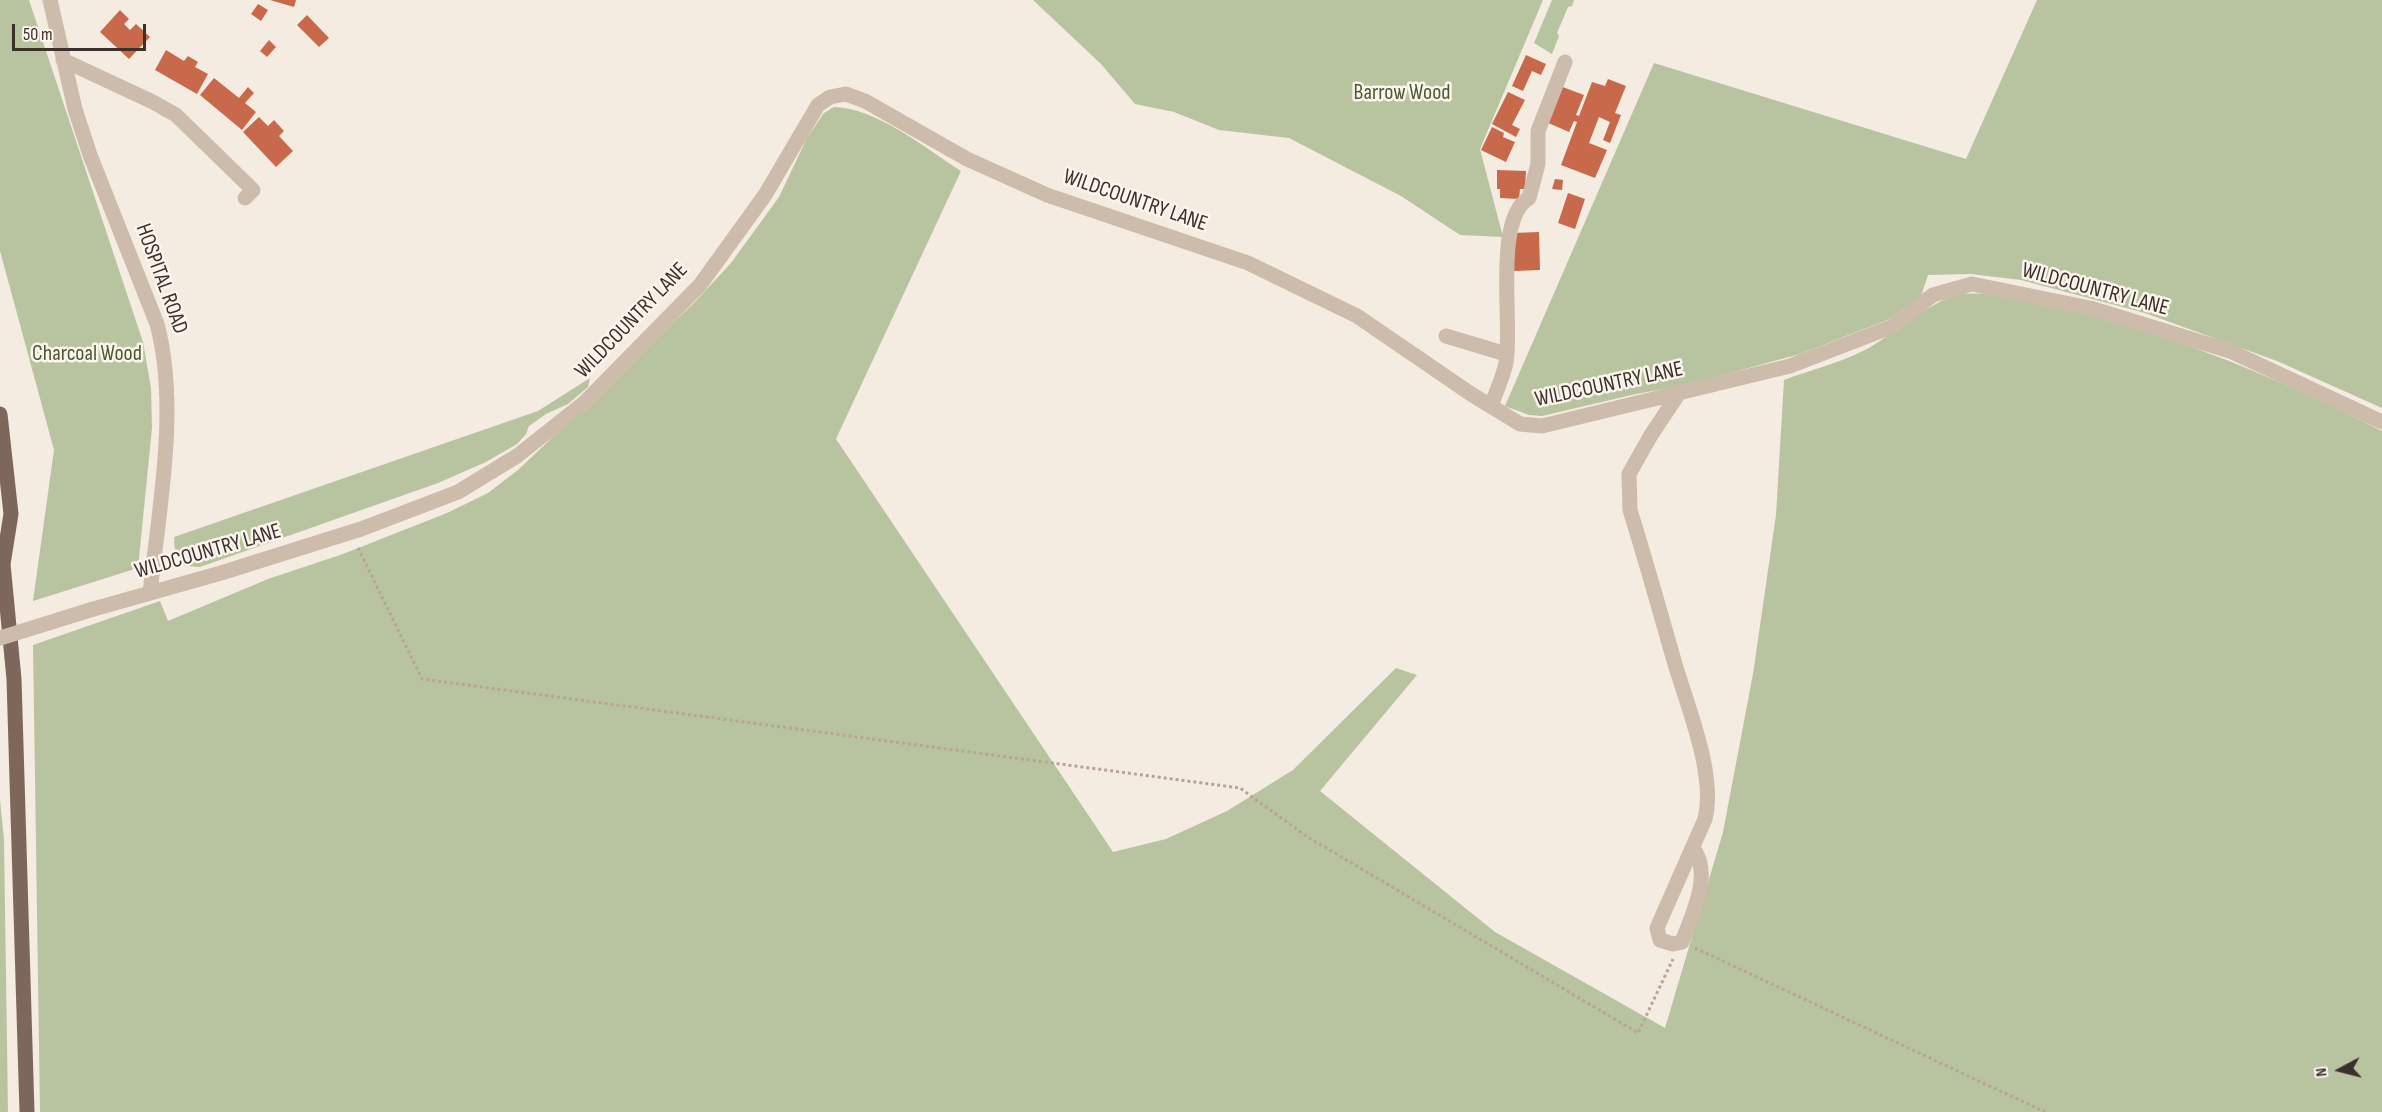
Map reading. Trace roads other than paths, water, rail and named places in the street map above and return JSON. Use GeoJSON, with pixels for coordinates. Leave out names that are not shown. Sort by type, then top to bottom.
{"type":"FeatureCollection","features":[{"type":"Feature","properties":{"kind":"main road"},"geometry":{"type":"LineString","coordinates":[[0,414],[11,514],[2,560],[14,679],[27,1112]]}},
{"type":"Feature","properties":{"kind":"street","name":"HOSPITAL ROAD"},"geometry":{"type":"LineString","coordinates":[[50,0],[75,109],[90,154],[157,324],[163,348],[167,406],[165,450],[150,593]]}},
{"type":"Feature","properties":{"kind":"street"},"geometry":{"type":"LineString","coordinates":[[63,60],[153,102],[185,122],[253,190],[245,198]]}},
{"type":"Feature","properties":{"kind":"street"},"geometry":{"type":"LineString","coordinates":[[1491,406],[1506,362],[1509,231],[1522,202],[1529,198],[1538,164],[1538,131],[1564,62]]}},
{"type":"Feature","properties":{"kind":"street","name":"WILDCOUNTRY LANE"},"geometry":{"type":"LineString","coordinates":[[0,638],[350,533],[458,492],[517,456],[585,402],[700,285],[765,195],[818,105],[830,97],[846,94],[865,101],[967,159],[1047,195],[1248,263],[1328,301],[1357,316],[1520,424],[1542,426],[1790,366],[1891,327],[1933,295],[1972,284],[2090,308],[2230,351],[2382,422]]}},
{"type":"Feature","properties":{"kind":"street"},"geometry":{"type":"LineString","coordinates":[[1446,336],[1506,354]]}},
{"type":"Feature","properties":{"kind":"street"},"geometry":{"type":"LineString","coordinates":[[1679,393],[1629,474],[1630,510],[1698,742],[1708,786],[1709,803],[1705,819],[1657,928],[1660,940],[1673,944],[1682,942],[1696,902],[1702,869],[1698,855],[1693,848]]}},
{"type":"Feature","properties":{"kind":"park label","name":"Barrow Wood"},"geometry":{"type":"Point","coordinates":[1402,93]}},
{"type":"Feature","properties":{"kind":"park label","name":"Charcoal Wood"},"geometry":{"type":"Point","coordinates":[87,354]}}]}
